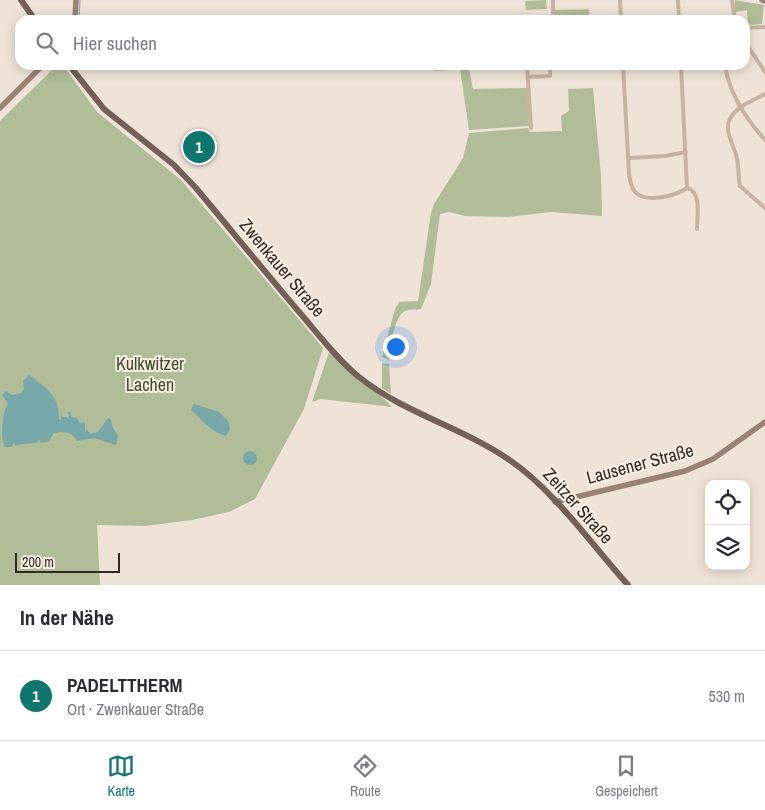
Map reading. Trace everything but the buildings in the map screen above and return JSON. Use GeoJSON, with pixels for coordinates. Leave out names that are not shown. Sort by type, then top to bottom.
{"type":"FeatureCollection","features":[{"type":"Feature","properties":{"kind":"main road"},"geometry":{"type":"LineString","coordinates":[[21,0],[32,15]]}},
{"type":"Feature","properties":{"kind":"main road"},"geometry":{"type":"LineString","coordinates":[[75,15],[76,0]]}},
{"type":"Feature","properties":{"kind":"main road"},"geometry":{"type":"LineString","coordinates":[[0,108],[38,70]]}},
{"type":"Feature","properties":{"kind":"main road","name":"Zwenkauer Straße"},"geometry":{"type":"LineString","coordinates":[[73,70],[109,114],[166,158],[196,188],[328,346],[358,376],[397,404],[447,425],[500,454]]}},
{"type":"Feature","properties":{"kind":"main road","name":"Lausener Straße"},"geometry":{"type":"LineString","coordinates":[[558,505],[570,498],[686,471],[713,460],[765,422]]}},
{"type":"Feature","properties":{"kind":"main road","name":"Zeitzer Straße"},"geometry":{"type":"LineString","coordinates":[[500,454],[523,469],[558,505],[628,585]]}},
{"type":"Feature","properties":{"kind":"street"},"geometry":{"type":"LineString","coordinates":[[553,0],[553,15]]}},
{"type":"Feature","properties":{"kind":"street"},"geometry":{"type":"LineString","coordinates":[[620,0],[621,15]]}},
{"type":"Feature","properties":{"kind":"street"},"geometry":{"type":"LineString","coordinates":[[678,0],[679,15]]}},
{"type":"Feature","properties":{"kind":"street"},"geometry":{"type":"LineString","coordinates":[[732,0],[734,15]]}},
{"type":"Feature","properties":{"kind":"street"},"geometry":{"type":"LineString","coordinates":[[750,28],[765,27]]}},
{"type":"Feature","properties":{"kind":"street"},"geometry":{"type":"LineString","coordinates":[[750,50],[765,72]]}},
{"type":"Feature","properties":{"kind":"street"},"geometry":{"type":"LineString","coordinates":[[528,70],[531,128]]}},
{"type":"Feature","properties":{"kind":"street"},"geometry":{"type":"LineString","coordinates":[[528,77],[550,76],[550,70]]}},
{"type":"Feature","properties":{"kind":"street"},"geometry":{"type":"LineString","coordinates":[[623,70],[628,158],[632,188],[642,196],[671,196],[687,188],[694,191],[697,196],[697,229]]}},
{"type":"Feature","properties":{"kind":"street"},"geometry":{"type":"LineString","coordinates":[[681,70],[687,188]]}},
{"type":"Feature","properties":{"kind":"street"},"geometry":{"type":"LineString","coordinates":[[726,70],[730,84],[747,119],[765,140]]}},
{"type":"Feature","properties":{"kind":"street"},"geometry":{"type":"LineString","coordinates":[[765,94],[742,107],[730,118],[728,128],[737,158],[740,186],[765,208]]}},
{"type":"Feature","properties":{"kind":"street"},"geometry":{"type":"LineString","coordinates":[[628,158],[665,156],[686,152]]}},
{"type":"Feature","properties":{"kind":"green space"},"geometry":{"type":"Polygon","coordinates":[[[546,0],[547,9],[526,10],[525,1],[546,0]]]}},
{"type":"Feature","properties":{"kind":"green space"},"geometry":{"type":"Polygon","coordinates":[[[735,0],[764,5],[762,24],[750,25],[750,15],[747,15],[747,10],[735,12],[735,0]]]}},
{"type":"Feature","properties":{"kind":"green space"},"geometry":{"type":"Polygon","coordinates":[[[589,9],[590,15],[554,15],[554,10],[589,9]]]}},
{"type":"Feature","properties":{"kind":"green space","name":"Kulkwitzer Lachen"},"geometry":{"type":"Polygon","coordinates":[[[52,70],[67,70],[97,112],[181,180],[323,348],[304,409],[255,499],[229,512],[192,520],[146,526],[97,525],[100,585],[0,585],[0,121],[52,70]]]}},
{"type":"Feature","properties":{"kind":"green space"},"geometry":{"type":"Polygon","coordinates":[[[460,70],[469,70],[473,89],[527,88],[529,126],[469,130],[460,70]]]}},
{"type":"Feature","properties":{"kind":"green space"},"geometry":{"type":"Polygon","coordinates":[[[593,88],[601,176],[602,216],[551,212],[507,217],[465,216],[449,212],[440,214],[431,284],[421,309],[407,310],[401,314],[393,333],[389,360],[382,357],[395,309],[399,302],[418,301],[431,213],[434,204],[463,158],[469,133],[528,128],[530,132],[562,131],[561,116],[569,111],[568,89],[593,88]]]}},
{"type":"Feature","properties":{"kind":"green space"},"geometry":{"type":"Polygon","coordinates":[[[329,352],[392,407],[321,399],[312,402],[329,352]]]}},
{"type":"Feature","properties":{"kind":"green space"},"geometry":{"type":"Polygon","coordinates":[[[382,363],[389,364],[391,394],[382,388],[382,363]]]}},
{"type":"Feature","properties":{"kind":"water"},"geometry":{"type":"Polygon","coordinates":[[[29,375],[50,392],[57,403],[59,419],[61,420],[61,416],[69,418],[68,412],[71,412],[71,417],[77,418],[80,423],[85,422],[85,429],[91,434],[98,432],[108,418],[111,420],[118,436],[116,445],[95,438],[77,441],[70,434],[60,432],[53,434],[49,441],[41,443],[39,440],[36,443],[15,445],[15,443],[11,447],[5,447],[2,425],[8,404],[2,395],[6,391],[12,395],[21,393],[24,389],[23,381],[29,375]]]}},
{"type":"Feature","properties":{"kind":"water"},"geometry":{"type":"Polygon","coordinates":[[[194,404],[219,412],[228,421],[230,429],[226,436],[211,428],[191,410],[194,404]]]}},
{"type":"Feature","properties":{"kind":"water"},"geometry":{"type":"Polygon","coordinates":[[[247,451],[253,451],[257,458],[253,465],[247,465],[243,461],[243,455],[247,451]]]}},
{"type":"Feature","properties":{"kind":"waterway"},"geometry":{"type":"LineString","coordinates":[[79,15],[80,0]]}},
{"type":"Feature","properties":{"kind":"place","name":"PADELTTHERM"},"geometry":{"type":"Point","coordinates":[199,147]}}]}
